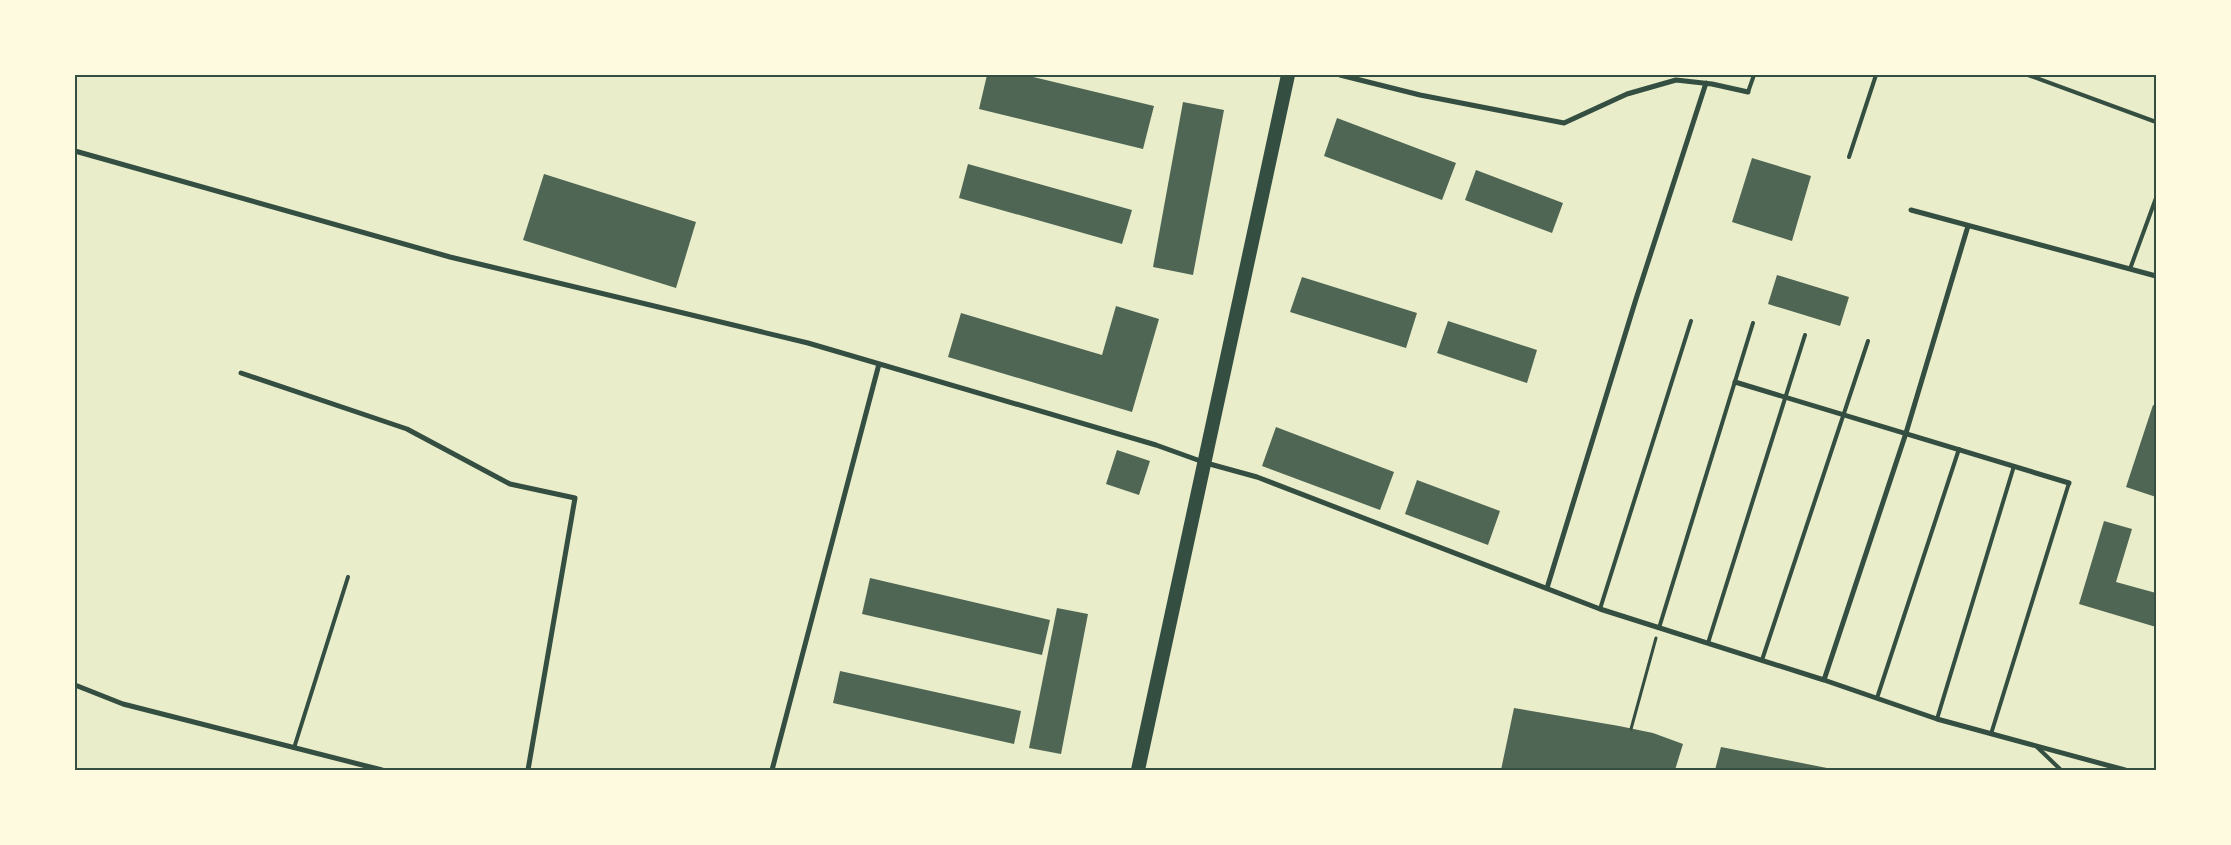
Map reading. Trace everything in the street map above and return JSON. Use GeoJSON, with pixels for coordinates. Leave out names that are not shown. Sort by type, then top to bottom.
{"type":"FeatureCollection","features":[{"type":"Feature","properties":{"kind":"highway"},"geometry":{"type":"LineString","coordinates":[[1138,770],[1206,463],[1288,75]]}},
{"type":"Feature","properties":{"kind":"street"},"geometry":{"type":"LineString","coordinates":[[1340,75],[1420,95],[1564,123],[1626,94],[1676,80],[1706,83],[1748,92]]}},
{"type":"Feature","properties":{"kind":"street"},"geometry":{"type":"LineString","coordinates":[[1547,588],[1636,298],[1706,83]]}},
{"type":"Feature","properties":{"kind":"street"},"geometry":{"type":"LineString","coordinates":[[75,151],[450,257],[808,343],[1156,445],[1206,463],[1257,477],[1600,609],[1824,680],[1937,719],[2125,770]]}},
{"type":"Feature","properties":{"kind":"street"},"geometry":{"type":"LineString","coordinates":[[1911,210],[2156,276]]}},
{"type":"Feature","properties":{"kind":"street"},"geometry":{"type":"LineString","coordinates":[[1824,680],[1906,433],[1968,226]]}},
{"type":"Feature","properties":{"kind":"street"},"geometry":{"type":"LineString","coordinates":[[772,770],[879,364]]}},
{"type":"Feature","properties":{"kind":"street"},"geometry":{"type":"LineString","coordinates":[[241,373],[407,429],[510,484],[576,498],[528,770]]}},
{"type":"Feature","properties":{"kind":"street"},"geometry":{"type":"LineString","coordinates":[[1735,382],[2069,483]]}},
{"type":"Feature","properties":{"kind":"street"},"geometry":{"type":"LineString","coordinates":[[75,685],[123,704],[382,770]]}},
{"type":"Feature","properties":{"kind":"lane"},"geometry":{"type":"LineString","coordinates":[[1748,92],[1754,75]]}},
{"type":"Feature","properties":{"kind":"lane"},"geometry":{"type":"LineString","coordinates":[[1849,157],[1876,75]]}},
{"type":"Feature","properties":{"kind":"lane"},"geometry":{"type":"LineString","coordinates":[[2028,75],[2156,122]]}},
{"type":"Feature","properties":{"kind":"lane"},"geometry":{"type":"LineString","coordinates":[[2130,269],[2156,198]]}},
{"type":"Feature","properties":{"kind":"lane"},"geometry":{"type":"LineString","coordinates":[[1600,609],[1691,321]]}},
{"type":"Feature","properties":{"kind":"lane"},"geometry":{"type":"LineString","coordinates":[[1659,628],[1753,323]]}},
{"type":"Feature","properties":{"kind":"lane"},"geometry":{"type":"LineString","coordinates":[[1708,643],[1805,335]]}},
{"type":"Feature","properties":{"kind":"lane"},"geometry":{"type":"LineString","coordinates":[[1762,660],[1868,341]]}},
{"type":"Feature","properties":{"kind":"lane"},"geometry":{"type":"LineString","coordinates":[[1877,698],[1960,449]]}},
{"type":"Feature","properties":{"kind":"lane"},"geometry":{"type":"LineString","coordinates":[[1937,719],[2014,466]]}},
{"type":"Feature","properties":{"kind":"lane"},"geometry":{"type":"LineString","coordinates":[[1991,734],[2069,483]]}},
{"type":"Feature","properties":{"kind":"lane"},"geometry":{"type":"LineString","coordinates":[[294,748],[348,577]]}},
{"type":"Feature","properties":{"kind":"lane"},"geometry":{"type":"LineString","coordinates":[[2036,746],[2061,770]]}},
{"type":"Feature","properties":{"kind":"path"},"geometry":{"type":"LineString","coordinates":[[1631,728],[1659,628]]}},
{"type":"Feature","properties":{"kind":"building"},"geometry":{"type":"Polygon","coordinates":[[[987,75],[1025,75],[1154,106],[1143,149],[979,109],[987,75]]]}},
{"type":"Feature","properties":{"kind":"building"},"geometry":{"type":"Polygon","coordinates":[[[1183,102],[1224,110],[1193,275],[1153,267],[1183,102]]]}},
{"type":"Feature","properties":{"kind":"building"},"geometry":{"type":"Polygon","coordinates":[[[1337,118],[1456,163],[1442,200],[1324,156],[1337,118]]]}},
{"type":"Feature","properties":{"kind":"building"},"geometry":{"type":"Polygon","coordinates":[[[1752,158],[1811,176],[1792,241],[1732,222],[1752,158]]]}},
{"type":"Feature","properties":{"kind":"building"},"geometry":{"type":"Polygon","coordinates":[[[968,164],[1132,210],[1122,244],[959,198],[968,164]]]}},
{"type":"Feature","properties":{"kind":"building"},"geometry":{"type":"Polygon","coordinates":[[[1476,170],[1563,203],[1552,233],[1465,200],[1476,170]]]}},
{"type":"Feature","properties":{"kind":"building"},"geometry":{"type":"Polygon","coordinates":[[[544,174],[696,222],[676,288],[523,240],[544,174]]]}},
{"type":"Feature","properties":{"kind":"building"},"geometry":{"type":"Polygon","coordinates":[[[1777,275],[1849,297],[1840,326],[1768,304],[1777,275]]]}},
{"type":"Feature","properties":{"kind":"building"},"geometry":{"type":"Polygon","coordinates":[[[1302,277],[1417,313],[1406,348],[1290,312],[1302,277]]]}},
{"type":"Feature","properties":{"kind":"building"},"geometry":{"type":"Polygon","coordinates":[[[1116,306],[1159,319],[1132,412],[948,357],[961,313],[1102,355],[1116,306]]]}},
{"type":"Feature","properties":{"kind":"building"},"geometry":{"type":"Polygon","coordinates":[[[1448,321],[1537,350],[1527,383],[1437,353],[1448,321]]]}},
{"type":"Feature","properties":{"kind":"building"},"geometry":{"type":"Polygon","coordinates":[[[2153,405],[2156,406],[2156,497],[2126,487],[2153,405]]]}},
{"type":"Feature","properties":{"kind":"building"},"geometry":{"type":"Polygon","coordinates":[[[1276,427],[1394,472],[1380,510],[1262,466],[1276,427]]]}},
{"type":"Feature","properties":{"kind":"building"},"geometry":{"type":"Polygon","coordinates":[[[1117,450],[1150,461],[1139,495],[1106,484],[1117,450]]]}},
{"type":"Feature","properties":{"kind":"building"},"geometry":{"type":"Polygon","coordinates":[[[1417,480],[1500,511],[1488,545],[1405,514],[1417,480]]]}},
{"type":"Feature","properties":{"kind":"building"},"geometry":{"type":"Polygon","coordinates":[[[2104,521],[2132,529],[2116,582],[2156,593],[2156,627],[2079,604],[2104,521]]]}},
{"type":"Feature","properties":{"kind":"building"},"geometry":{"type":"Polygon","coordinates":[[[870,578],[1050,620],[1042,655],[862,614],[870,578]]]}},
{"type":"Feature","properties":{"kind":"building"},"geometry":{"type":"Polygon","coordinates":[[[1057,608],[1088,614],[1061,754],[1029,748],[1057,608]]]}},
{"type":"Feature","properties":{"kind":"building"},"geometry":{"type":"Polygon","coordinates":[[[840,671],[1021,711],[1014,744],[833,703],[840,671]]]}},
{"type":"Feature","properties":{"kind":"building"},"geometry":{"type":"Polygon","coordinates":[[[1514,708],[1653,733],[1683,744],[1675,770],[1501,770],[1514,708]]]}},
{"type":"Feature","properties":{"kind":"building"},"geometry":{"type":"Polygon","coordinates":[[[1721,747],[1832,769],[1832,770],[1715,770],[1721,747]]]}}]}
